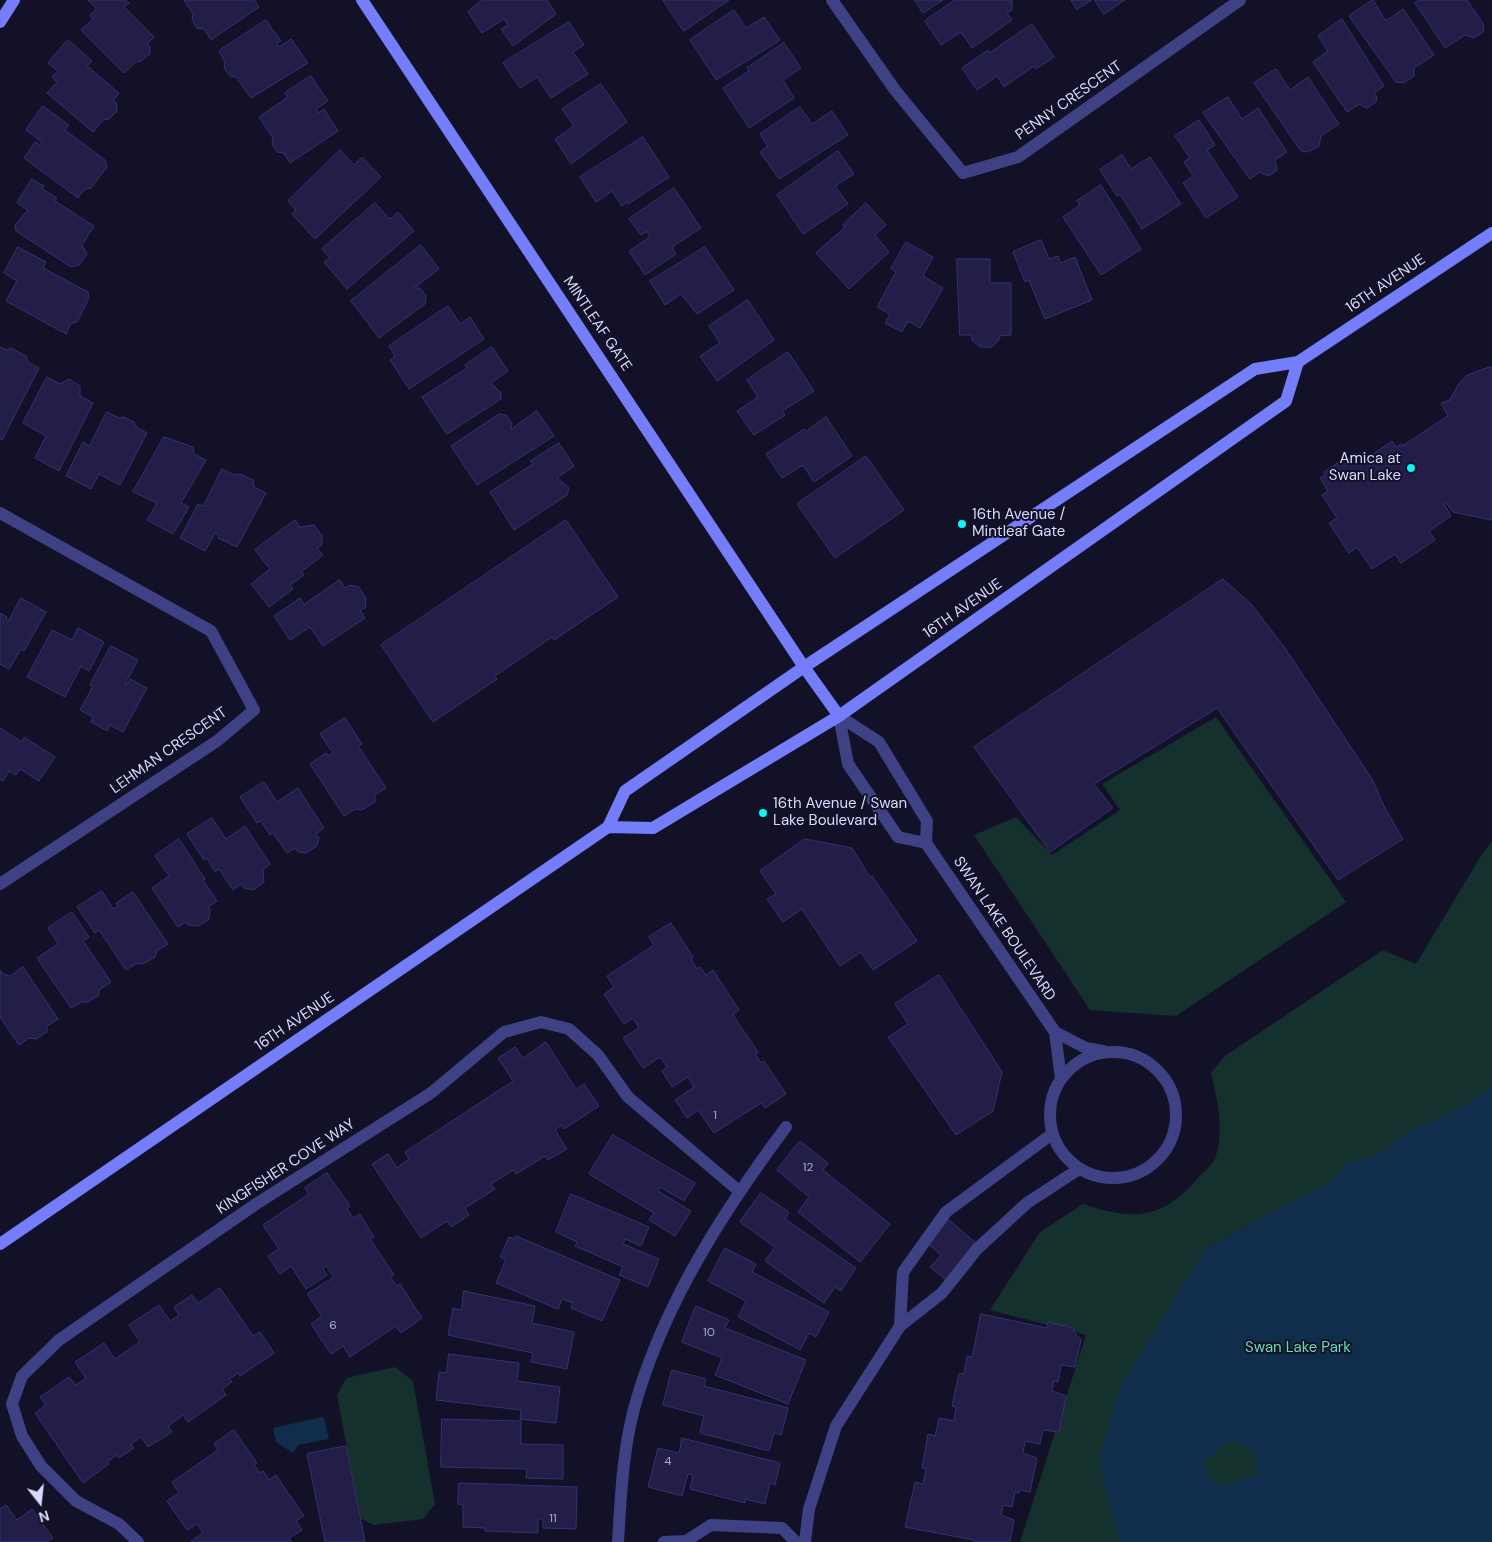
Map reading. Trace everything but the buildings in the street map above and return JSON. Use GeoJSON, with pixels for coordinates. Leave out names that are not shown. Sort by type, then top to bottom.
{"type":"FeatureCollection","features":[{"type":"Feature","properties":{"kind":"main road"},"geometry":{"type":"LineString","coordinates":[[0,22],[14,0]]}},
{"type":"Feature","properties":{"kind":"main road","name":"MINTLEAF GATE"},"geometry":{"type":"LineString","coordinates":[[362,0],[804,667],[839,716]]}},
{"type":"Feature","properties":{"kind":"main road","name":"16TH AVENUE"},"geometry":{"type":"LineString","coordinates":[[0,1244],[608,827],[625,791],[804,667],[1255,369],[1298,362],[1492,233]]}},
{"type":"Feature","properties":{"kind":"main road","name":"16TH AVENUE"},"geometry":{"type":"LineString","coordinates":[[608,827],[654,828],[839,716],[1286,401],[1298,362]]}},
{"type":"Feature","properties":{"kind":"street","name":"PENNY CRESCENT"},"geometry":{"type":"LineString","coordinates":[[832,0],[895,90],[963,173],[1018,157],[1240,0]]}},
{"type":"Feature","properties":{"kind":"street","name":"LEHMAN CRESCENT"},"geometry":{"type":"LineString","coordinates":[[0,513],[211,631],[254,710],[217,741],[0,884]]}},
{"type":"Feature","properties":{"kind":"street"},"geometry":{"type":"LineString","coordinates":[[839,716],[879,742],[927,821],[926,843],[898,837],[848,764],[839,716]]}},
{"type":"Feature","properties":{"kind":"street","name":"SWAN LAKE BOULEVARD"},"geometry":{"type":"LineString","coordinates":[[926,843],[1055,1032],[1061,1079]]}},
{"type":"Feature","properties":{"kind":"street","name":"KINGFISHER COVE WAY"},"geometry":{"type":"LineString","coordinates":[[138,1542],[119,1524],[76,1501],[41,1466],[22,1436],[12,1404],[22,1376],[59,1340],[256,1204],[431,1093],[504,1032],[541,1022],[569,1029],[598,1055],[628,1097],[738,1191]]}},
{"type":"Feature","properties":{"kind":"street","name":"SWAN LAKE BOULEVARD"},"geometry":{"type":"LineString","coordinates":[[1055,1032],[1086,1048],[1111,1052]]}},
{"type":"Feature","properties":{"kind":"street"},"geometry":{"type":"LineString","coordinates":[[1111,1052],[1127,1053],[1141,1059],[1164,1078],[1175,1106],[1176,1120],[1173,1135],[1162,1155],[1152,1165],[1138,1173],[1123,1178],[1092,1175],[1079,1168],[1062,1153],[1052,1134],[1050,1106],[1061,1079],[1081,1060],[1111,1052]]}},
{"type":"Feature","properties":{"kind":"street"},"geometry":{"type":"LineString","coordinates":[[618,1542],[622,1480],[631,1422],[638,1395],[660,1334],[691,1273],[738,1191],[786,1127]]}},
{"type":"Feature","properties":{"kind":"street"},"geometry":{"type":"LineString","coordinates":[[900,1326],[902,1272],[946,1212],[1052,1134]]}},
{"type":"Feature","properties":{"kind":"street"},"geometry":{"type":"LineString","coordinates":[[805,1542],[809,1509],[836,1426],[900,1326],[942,1293],[977,1249],[1027,1203],[1079,1168]]}},
{"type":"Feature","properties":{"kind":"street"},"geometry":{"type":"LineString","coordinates":[[664,1542],[687,1541],[711,1525],[782,1528],[796,1542]]}},
{"type":"Feature","properties":{"kind":"green space"},"geometry":{"type":"Polygon","coordinates":[[[1216,717],[1346,902],[1176,1016],[1090,1010],[974,835],[1016,817],[1052,855],[1120,810],[1102,784],[1216,717]]]}},
{"type":"Feature","properties":{"kind":"green space","name":"Swan Lake Park"},"geometry":{"type":"Polygon","coordinates":[[[1492,841],[1492,1542],[1020,1542],[1086,1335],[990,1310],[1040,1232],[1083,1204],[1117,1213],[1146,1213],[1172,1202],[1185,1191],[1211,1165],[1216,1156],[1220,1125],[1218,1104],[1211,1073],[1225,1056],[1383,950],[1416,964],[1482,854],[1492,841]]]}},
{"type":"Feature","properties":{"kind":"green space"},"geometry":{"type":"Polygon","coordinates":[[[395,1367],[413,1381],[435,1504],[423,1519],[374,1525],[360,1518],[337,1395],[346,1378],[395,1367]]]}},
{"type":"Feature","properties":{"kind":"water"},"geometry":{"type":"Polygon","coordinates":[[[1492,1087],[1492,1542],[1120,1542],[1099,1460],[1120,1388],[1206,1248],[1337,1178],[1346,1164],[1378,1155],[1407,1133],[1462,1107],[1492,1087]],[[1237,1441],[1224,1444],[1203,1463],[1209,1480],[1221,1486],[1252,1478],[1259,1472],[1255,1455],[1237,1441]]]}},
{"type":"Feature","properties":{"kind":"water"},"geometry":{"type":"Polygon","coordinates":[[[324,1418],[329,1439],[298,1445],[293,1453],[276,1442],[273,1428],[324,1418]]]}},
{"type":"Feature","properties":{"kind":"place","name":"Amica at Swan Lake"},"geometry":{"type":"Point","coordinates":[1411,468]}},
{"type":"Feature","properties":{"kind":"place","name":"16th Avenue / Mintleaf Gate"},"geometry":{"type":"Point","coordinates":[962,524]}},
{"type":"Feature","properties":{"kind":"place","name":"16th Avenue / Swan Lake Boulevard"},"geometry":{"type":"Point","coordinates":[763,813]}}]}
